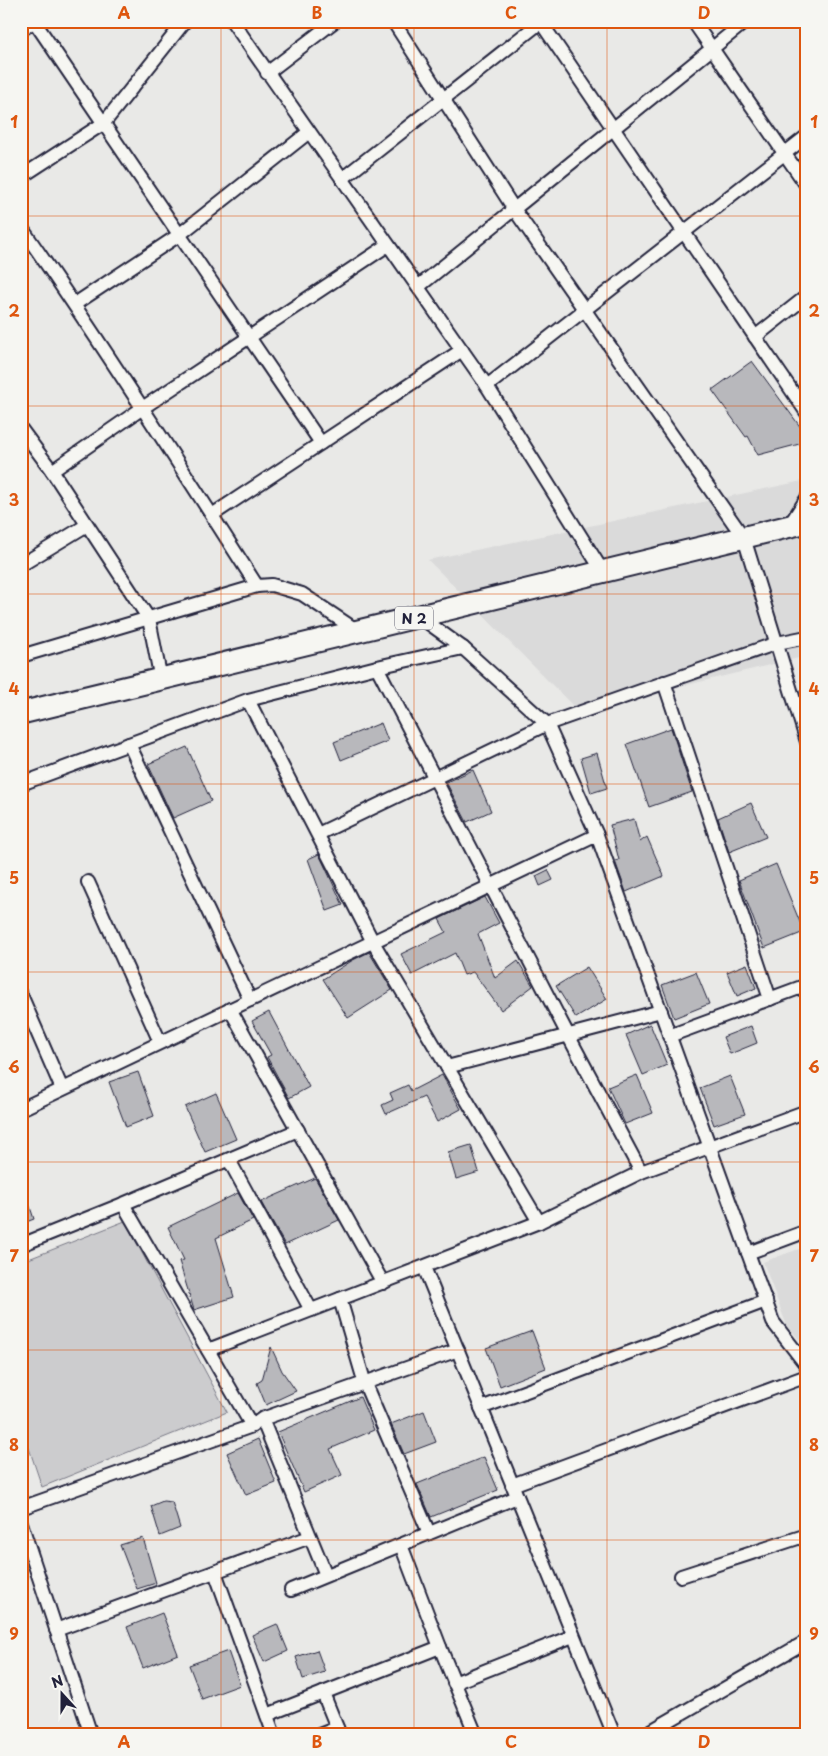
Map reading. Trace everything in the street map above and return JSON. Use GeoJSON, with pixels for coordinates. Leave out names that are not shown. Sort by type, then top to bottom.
{"type":"FeatureCollection","features":[{"type":"Feature","properties":{"kind":"highway","name":"N 2"},"geometry":{"type":"LineString","coordinates":[[21,714],[798,524]]}},
{"type":"Feature","properties":{"kind":"street"},"geometry":{"type":"LineString","coordinates":[[21,30],[34,21],[321,443]]}},
{"type":"Feature","properties":{"kind":"street"},"geometry":{"type":"LineString","coordinates":[[21,177],[104,123],[185,21]]}},
{"type":"Feature","properties":{"kind":"street"},"geometry":{"type":"LineString","coordinates":[[232,21],[487,386],[603,572]]}},
{"type":"Feature","properties":{"kind":"street"},"geometry":{"type":"LineString","coordinates":[[267,73],[335,21]]}},
{"type":"Feature","properties":{"kind":"street"},"geometry":{"type":"LineString","coordinates":[[393,21],[442,100],[514,209],[744,538],[807,742]]}},
{"type":"Feature","properties":{"kind":"street"},"geometry":{"type":"LineString","coordinates":[[693,21],[711,50],[807,186]]}},
{"type":"Feature","properties":{"kind":"street"},"geometry":{"type":"LineString","coordinates":[[418,287],[746,21]]}},
{"type":"Feature","properties":{"kind":"street"},"geometry":{"type":"LineString","coordinates":[[342,179],[541,22],[807,413]]}},
{"type":"Feature","properties":{"kind":"street"},"geometry":{"type":"LineString","coordinates":[[75,304],[180,235],[309,132]]}},
{"type":"Feature","properties":{"kind":"street"},"geometry":{"type":"LineString","coordinates":[[487,386],[807,136]]}},
{"type":"Feature","properties":{"kind":"street"},"geometry":{"type":"LineString","coordinates":[[21,227],[144,408],[257,586]]}},
{"type":"Feature","properties":{"kind":"street"},"geometry":{"type":"LineString","coordinates":[[52,471],[388,245]]}},
{"type":"Feature","properties":{"kind":"street"},"geometry":{"type":"LineString","coordinates":[[755,337],[807,296]]}},
{"type":"Feature","properties":{"kind":"street"},"geometry":{"type":"LineString","coordinates":[[212,515],[462,350]]}},
{"type":"Feature","properties":{"kind":"street"},"geometry":{"type":"LineString","coordinates":[[21,429],[52,471],[149,619],[161,680]]}},
{"type":"Feature","properties":{"kind":"street"},"geometry":{"type":"LineString","coordinates":[[798,524],[807,498]]}},
{"type":"Feature","properties":{"kind":"street"},"geometry":{"type":"LineString","coordinates":[[21,565],[87,524]]}},
{"type":"Feature","properties":{"kind":"street"},"geometry":{"type":"LineString","coordinates":[[21,656],[257,586],[272,585],[302,594],[359,632]]}},
{"type":"Feature","properties":{"kind":"street"},"geometry":{"type":"LineString","coordinates":[[420,617],[463,648],[547,724],[596,835],[773,1322],[807,1366]]}},
{"type":"Feature","properties":{"kind":"street"},"geometry":{"type":"LineString","coordinates":[[318,834],[547,724],[777,643],[807,637]]}},
{"type":"Feature","properties":{"kind":"street"},"geometry":{"type":"LineString","coordinates":[[21,784],[248,700],[377,667],[463,648]]}},
{"type":"Feature","properties":{"kind":"street"},"geometry":{"type":"LineString","coordinates":[[377,667],[641,1172]]}},
{"type":"Feature","properties":{"kind":"street"},"geometry":{"type":"LineString","coordinates":[[664,682],[770,998]]}},
{"type":"Feature","properties":{"kind":"street"},"geometry":{"type":"LineString","coordinates":[[248,700],[372,942],[539,1222]]}},
{"type":"Feature","properties":{"kind":"street"},"geometry":{"type":"LineString","coordinates":[[129,744],[250,1000]]}},
{"type":"Feature","properties":{"kind":"street"},"geometry":{"type":"LineString","coordinates":[[21,1109],[596,835]]}},
{"type":"Feature","properties":{"kind":"street"},"geometry":{"type":"LineString","coordinates":[[88,882],[160,1042]]}},
{"type":"Feature","properties":{"kind":"street"},"geometry":{"type":"LineString","coordinates":[[670,1036],[807,985]]}},
{"type":"Feature","properties":{"kind":"street"},"geometry":{"type":"LineString","coordinates":[[21,995],[62,1089]]}},
{"type":"Feature","properties":{"kind":"street"},"geometry":{"type":"LineString","coordinates":[[230,1009],[382,1283]]}},
{"type":"Feature","properties":{"kind":"street"},"geometry":{"type":"LineString","coordinates":[[447,1067],[660,1011]]}},
{"type":"Feature","properties":{"kind":"street"},"geometry":{"type":"LineString","coordinates":[[208,1350],[539,1222],[641,1172],[807,1111]]}},
{"type":"Feature","properties":{"kind":"street"},"geometry":{"type":"LineString","coordinates":[[21,1245],[298,1130]]}},
{"type":"Feature","properties":{"kind":"street"},"geometry":{"type":"LineString","coordinates":[[229,1160],[311,1310]]}},
{"type":"Feature","properties":{"kind":"street"},"geometry":{"type":"LineString","coordinates":[[122,1204],[208,1350],[257,1422],[326,1575]]}},
{"type":"Feature","properties":{"kind":"street"},"geometry":{"type":"LineString","coordinates":[[748,1253],[807,1231]]}},
{"type":"Feature","properties":{"kind":"street"},"geometry":{"type":"LineString","coordinates":[[424,1267],[614,1735]]}},
{"type":"Feature","properties":{"kind":"street"},"geometry":{"type":"LineString","coordinates":[[340,1299],[365,1384],[429,1533]]}},
{"type":"Feature","properties":{"kind":"street"},"geometry":{"type":"LineString","coordinates":[[481,1408],[766,1301]]}},
{"type":"Feature","properties":{"kind":"street"},"geometry":{"type":"LineString","coordinates":[[21,1508],[458,1350]]}},
{"type":"Feature","properties":{"kind":"street"},"geometry":{"type":"LineString","coordinates":[[291,1590],[429,1533],[515,1491],[807,1376]]}},
{"type":"Feature","properties":{"kind":"street"},"geometry":{"type":"LineString","coordinates":[[21,1523],[91,1735]]}},
{"type":"Feature","properties":{"kind":"street"},"geometry":{"type":"LineString","coordinates":[[682,1576],[807,1535]]}},
{"type":"Feature","properties":{"kind":"street"},"geometry":{"type":"LineString","coordinates":[[56,1630],[310,1537]]}},
{"type":"Feature","properties":{"kind":"street"},"geometry":{"type":"LineString","coordinates":[[401,1545],[476,1735]]}},
{"type":"Feature","properties":{"kind":"street"},"geometry":{"type":"LineString","coordinates":[[215,1572],[274,1735]]}},
{"type":"Feature","properties":{"kind":"street"},"geometry":{"type":"LineString","coordinates":[[454,1683],[573,1636]]}},
{"type":"Feature","properties":{"kind":"street"},"geometry":{"type":"LineString","coordinates":[[644,1735],[807,1641]]}},
{"type":"Feature","properties":{"kind":"street"},"geometry":{"type":"LineString","coordinates":[[267,1715],[440,1647]]}},
{"type":"Feature","properties":{"kind":"street"},"geometry":{"type":"LineString","coordinates":[[319,1735],[338,1731],[323,1693]]}},
{"type":"Feature","properties":{"kind":"shaded area"},"geometry":{"type":"Polygon","coordinates":[[[807,480],[807,656],[578,711],[428,560],[807,480]]]}},
{"type":"Feature","properties":{"kind":"shaded area"},"geometry":{"type":"Polygon","coordinates":[[[125,1221],[227,1412],[42,1487],[21,1424],[21,1262],[125,1221]]]}},
{"type":"Feature","properties":{"kind":"shaded area"},"geometry":{"type":"Polygon","coordinates":[[[807,1246],[807,1348],[787,1326],[763,1262],[807,1246]]]}},
{"type":"Feature","properties":{"kind":"building"},"geometry":{"type":"Polygon","coordinates":[[[752,361],[807,436],[807,442],[758,455],[748,436],[746,437],[712,390],[752,361]]]}},
{"type":"Feature","properties":{"kind":"building"},"geometry":{"type":"Polygon","coordinates":[[[381,723],[388,741],[341,760],[334,742],[381,723]]]}},
{"type":"Feature","properties":{"kind":"building"},"geometry":{"type":"Polygon","coordinates":[[[671,728],[692,792],[649,807],[627,744],[671,728]]]}},
{"type":"Feature","properties":{"kind":"building"},"geometry":{"type":"Polygon","coordinates":[[[187,747],[211,801],[173,818],[148,764],[187,747]]]}},
{"type":"Feature","properties":{"kind":"building"},"geometry":{"type":"Polygon","coordinates":[[[597,753],[607,788],[591,793],[581,758],[597,753]]]}},
{"type":"Feature","properties":{"kind":"building"},"geometry":{"type":"Polygon","coordinates":[[[473,770],[491,811],[467,822],[446,782],[473,770]]]}},
{"type":"Feature","properties":{"kind":"building"},"geometry":{"type":"Polygon","coordinates":[[[751,803],[766,837],[729,852],[718,818],[751,803]]]}},
{"type":"Feature","properties":{"kind":"building"},"geometry":{"type":"Polygon","coordinates":[[[634,819],[640,842],[647,837],[664,876],[626,892],[615,861],[619,860],[610,825],[634,819]]]}},
{"type":"Feature","properties":{"kind":"building"},"geometry":{"type":"Polygon","coordinates":[[[319,854],[343,905],[327,911],[308,859],[319,854]]]}},
{"type":"Feature","properties":{"kind":"building"},"geometry":{"type":"Polygon","coordinates":[[[776,864],[804,932],[764,948],[739,880],[776,864]]]}},
{"type":"Feature","properties":{"kind":"building"},"geometry":{"type":"Polygon","coordinates":[[[548,870],[553,880],[540,886],[536,876],[548,870]]]}},
{"type":"Feature","properties":{"kind":"building"},"geometry":{"type":"Polygon","coordinates":[[[485,897],[499,923],[478,934],[495,978],[518,961],[533,986],[501,1010],[473,972],[464,975],[455,953],[412,975],[401,954],[446,932],[439,919],[485,897]]]}},
{"type":"Feature","properties":{"kind":"building"},"geometry":{"type":"Polygon","coordinates":[[[369,952],[392,990],[348,1018],[323,979],[369,952]]]}},
{"type":"Feature","properties":{"kind":"building"},"geometry":{"type":"Polygon","coordinates":[[[747,964],[756,988],[737,996],[727,972],[747,964]]]}},
{"type":"Feature","properties":{"kind":"building"},"geometry":{"type":"Polygon","coordinates":[[[587,967],[607,999],[576,1018],[556,986],[587,967]]]}},
{"type":"Feature","properties":{"kind":"building"},"geometry":{"type":"Polygon","coordinates":[[[696,972],[709,1004],[674,1018],[662,985],[696,972]]]}},
{"type":"Feature","properties":{"kind":"building"},"geometry":{"type":"Polygon","coordinates":[[[269,1012],[309,1087],[289,1098],[267,1057],[271,1055],[252,1021],[269,1012]]]}},
{"type":"Feature","properties":{"kind":"building"},"geometry":{"type":"Polygon","coordinates":[[[650,1024],[667,1065],[643,1075],[626,1035],[650,1024]]]}},
{"type":"Feature","properties":{"kind":"building"},"geometry":{"type":"Polygon","coordinates":[[[751,1026],[757,1043],[730,1054],[723,1037],[751,1026]]]}},
{"type":"Feature","properties":{"kind":"building"},"geometry":{"type":"Polygon","coordinates":[[[138,1072],[154,1116],[126,1127],[109,1082],[138,1072]]]}},
{"type":"Feature","properties":{"kind":"building"},"geometry":{"type":"Polygon","coordinates":[[[442,1075],[461,1109],[437,1122],[424,1097],[386,1114],[382,1105],[393,1100],[390,1093],[408,1085],[411,1091],[442,1075]]]}},
{"type":"Feature","properties":{"kind":"building"},"geometry":{"type":"Polygon","coordinates":[[[637,1075],[653,1113],[625,1124],[608,1087],[637,1075]]]}},
{"type":"Feature","properties":{"kind":"building"},"geometry":{"type":"Polygon","coordinates":[[[730,1076],[745,1114],[714,1125],[700,1088],[730,1076]]]}},
{"type":"Feature","properties":{"kind":"building"},"geometry":{"type":"Polygon","coordinates":[[[216,1093],[236,1139],[205,1152],[185,1107],[216,1093]]]}},
{"type":"Feature","properties":{"kind":"building"},"geometry":{"type":"Polygon","coordinates":[[[471,1145],[479,1172],[456,1179],[448,1152],[471,1145]]]}},
{"type":"Feature","properties":{"kind":"building"},"geometry":{"type":"Polygon","coordinates":[[[315,1178],[339,1220],[285,1245],[261,1202],[315,1178]]]}},
{"type":"Feature","properties":{"kind":"building"},"geometry":{"type":"Polygon","coordinates":[[[23,1186],[34,1219],[21,1224],[21,1187],[23,1186]]]}},
{"type":"Feature","properties":{"kind":"building"},"geometry":{"type":"Polygon","coordinates":[[[238,1193],[253,1220],[216,1238],[234,1297],[194,1310],[179,1261],[184,1260],[168,1227],[238,1193]]]}},
{"type":"Feature","properties":{"kind":"building"},"geometry":{"type":"Polygon","coordinates":[[[532,1331],[546,1368],[500,1386],[486,1348],[532,1331]]]}},
{"type":"Feature","properties":{"kind":"building"},"geometry":{"type":"Polygon","coordinates":[[[271,1347],[282,1371],[296,1391],[266,1405],[257,1383],[262,1380],[271,1347]]]}},
{"type":"Feature","properties":{"kind":"building"},"geometry":{"type":"Polygon","coordinates":[[[360,1397],[374,1430],[330,1449],[342,1475],[304,1492],[278,1432],[360,1397]]]}},
{"type":"Feature","properties":{"kind":"building"},"geometry":{"type":"Polygon","coordinates":[[[424,1411],[436,1442],[404,1454],[391,1424],[424,1411]]]}},
{"type":"Feature","properties":{"kind":"building"},"geometry":{"type":"Polygon","coordinates":[[[258,1439],[276,1483],[246,1495],[227,1453],[258,1439]]]}},
{"type":"Feature","properties":{"kind":"building"},"geometry":{"type":"Polygon","coordinates":[[[484,1457],[498,1490],[431,1517],[417,1484],[484,1457]]]}},
{"type":"Feature","properties":{"kind":"building"},"geometry":{"type":"Polygon","coordinates":[[[163,1501],[172,1502],[180,1528],[160,1536],[151,1506],[163,1501]]]}},
{"type":"Feature","properties":{"kind":"building"},"geometry":{"type":"Polygon","coordinates":[[[143,1538],[156,1583],[137,1589],[120,1545],[143,1538]]]}},
{"type":"Feature","properties":{"kind":"building"},"geometry":{"type":"Polygon","coordinates":[[[162,1613],[178,1654],[143,1668],[127,1627],[162,1613]]]}},
{"type":"Feature","properties":{"kind":"building"},"geometry":{"type":"Polygon","coordinates":[[[277,1624],[288,1651],[264,1662],[252,1635],[277,1624]]]}},
{"type":"Feature","properties":{"kind":"building"},"geometry":{"type":"Polygon","coordinates":[[[317,1650],[325,1672],[303,1679],[296,1657],[317,1650]]]}},
{"type":"Feature","properties":{"kind":"building"},"geometry":{"type":"Polygon","coordinates":[[[228,1651],[240,1685],[202,1699],[189,1665],[228,1651]]]}}]}
